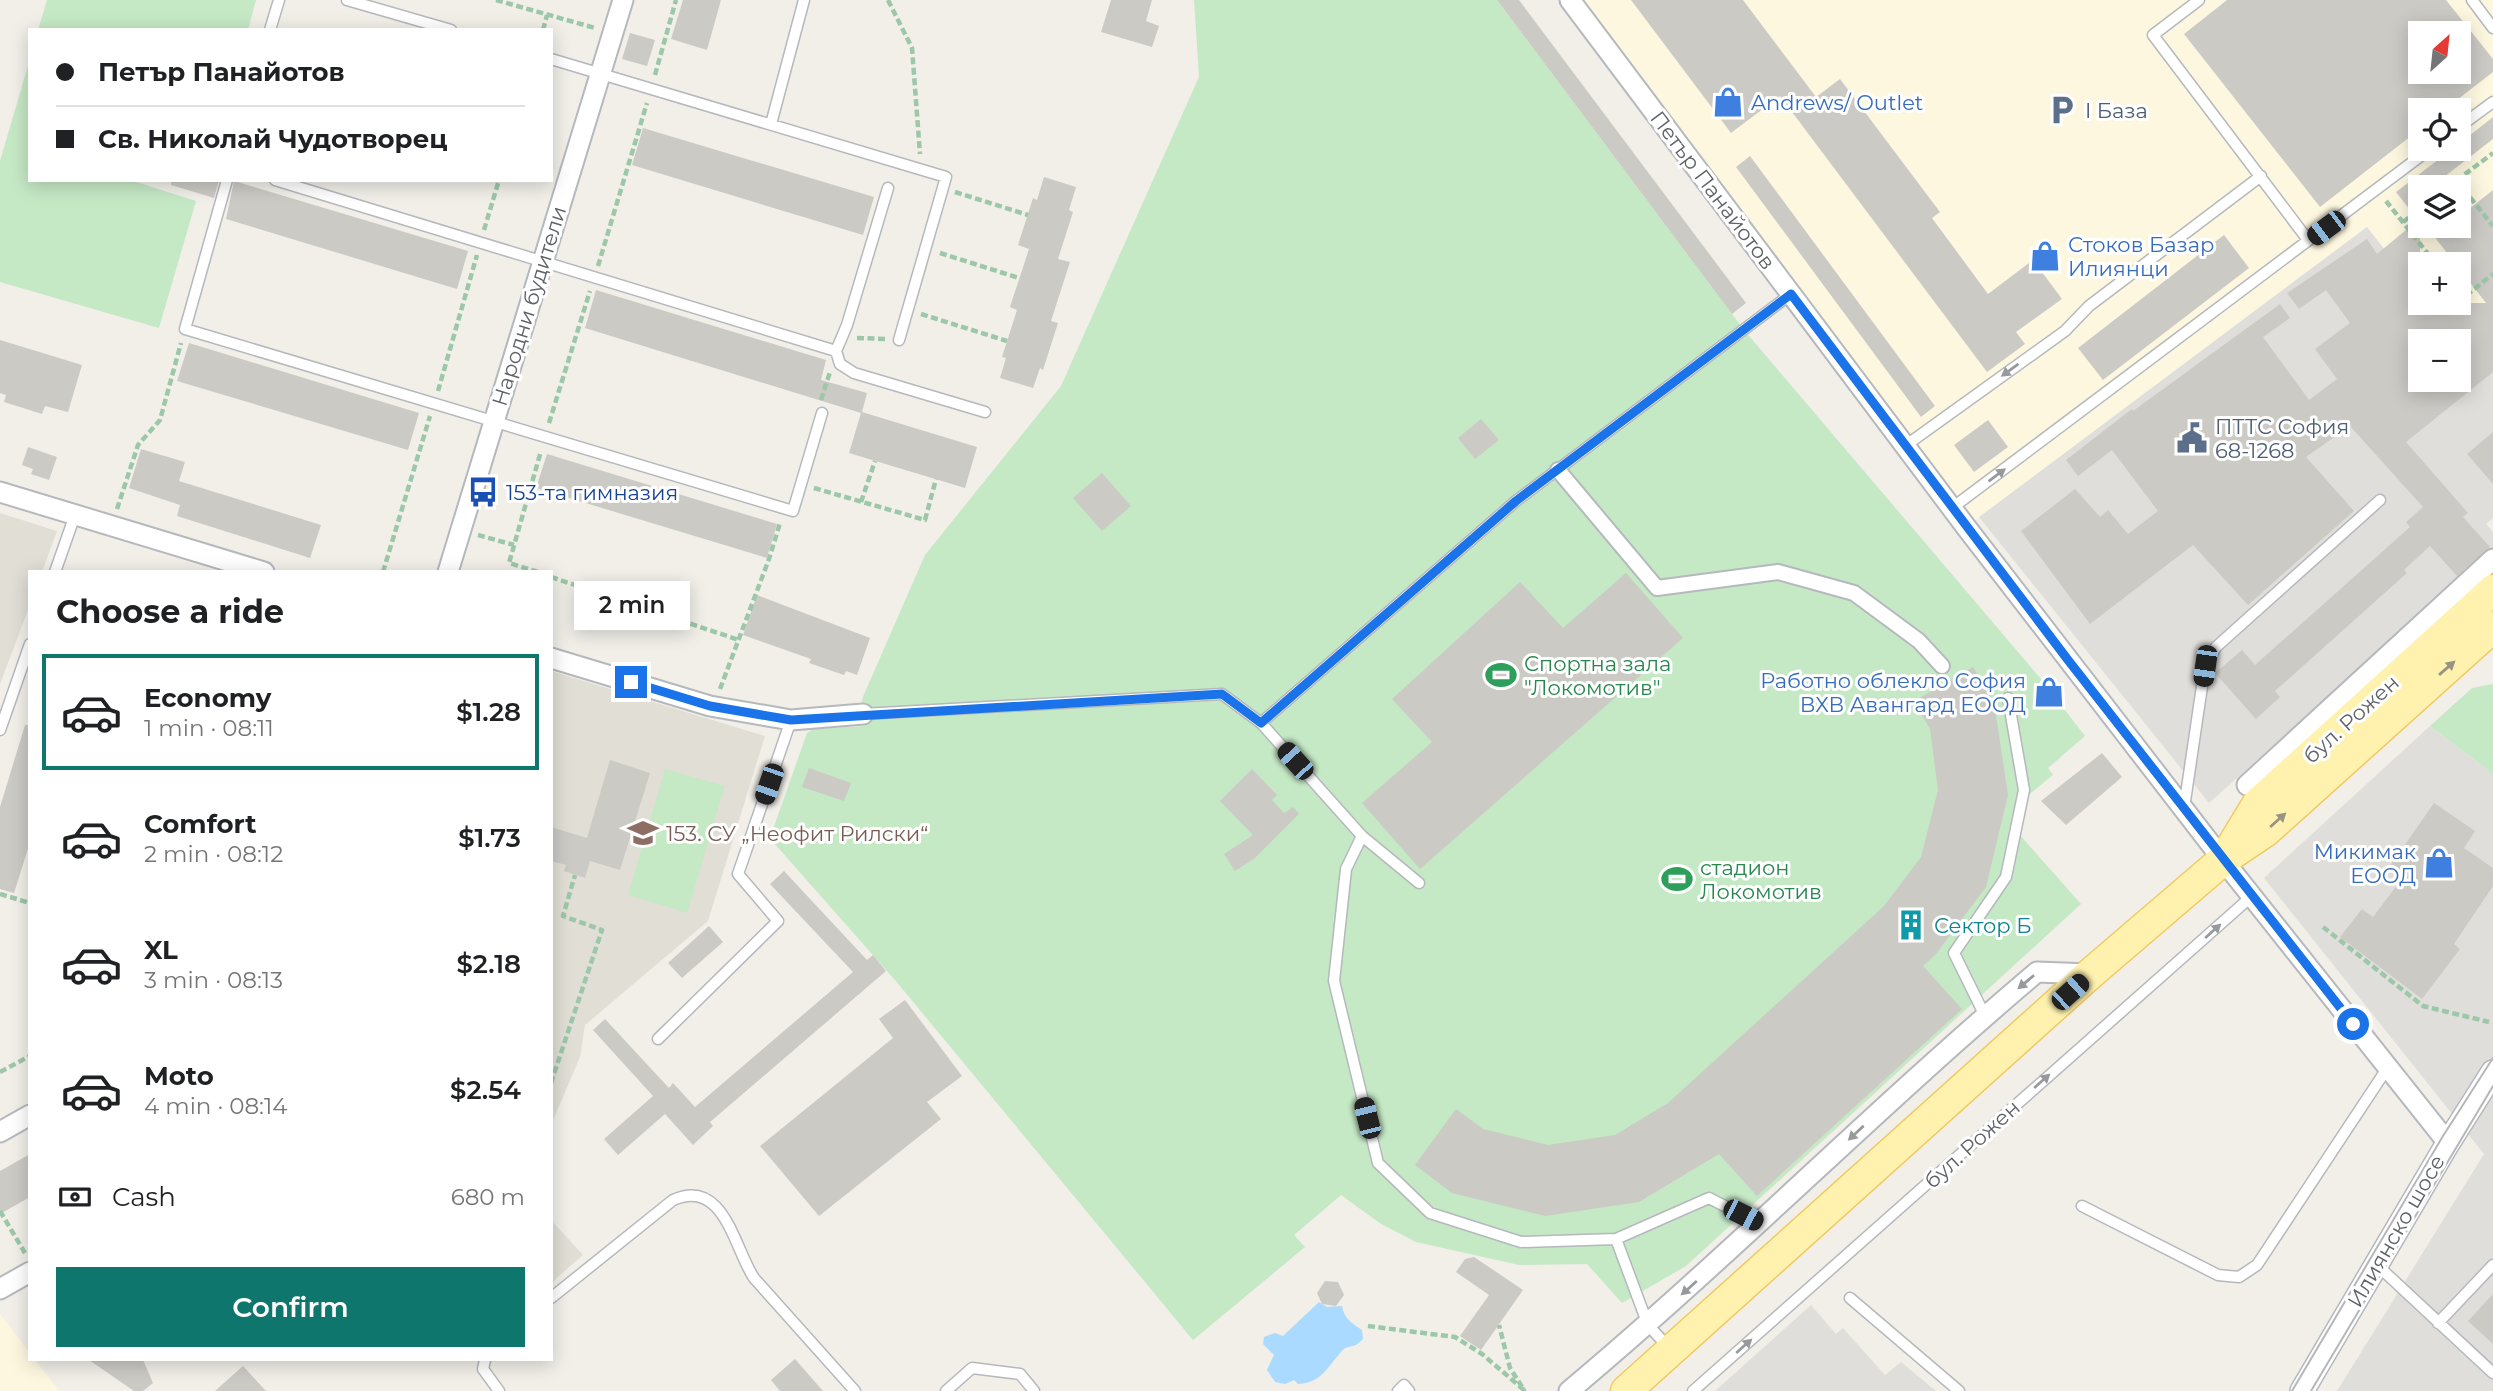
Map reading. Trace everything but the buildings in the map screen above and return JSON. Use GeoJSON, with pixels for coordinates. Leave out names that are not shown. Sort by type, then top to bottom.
{"type":"FeatureCollection","features":[{"type":"Feature","properties":{"kind":"main road","name":"бул. Рожен"},"geometry":{"type":"LineString","coordinates":[[2223,860],[2258,803],[2493,590]]}},
{"type":"Feature","properties":{"kind":"main road","name":"бул. Рожен"},"geometry":{"type":"LineString","coordinates":[[1626,1391],[2090,974],[2223,860],[2266,831],[2493,627]]}},
{"type":"Feature","properties":{"kind":"street","name":"Народни будители"},"geometry":{"type":"LineString","coordinates":[[449,570],[623,0]]}},
{"type":"Feature","properties":{"kind":"street","name":"Петър Панайотов"},"geometry":{"type":"LineString","coordinates":[[1570,0],[1905,446],[2183,809],[2448,1143]]}},
{"type":"Feature","properties":{"kind":"street"},"geometry":{"type":"LineString","coordinates":[[1558,470],[1657,587],[1778,572],[1854,593],[1919,641],[1942,666]]}},
{"type":"Feature","properties":{"kind":"street"},"geometry":{"type":"LineString","coordinates":[[0,492],[257,570]]}},
{"type":"Feature","properties":{"kind":"street","name":"бул. Рожен"},"geometry":{"type":"LineString","coordinates":[[2247,785],[2493,559]]}},
{"type":"Feature","properties":{"kind":"street"},"geometry":{"type":"LineString","coordinates":[[553,659],[710,706],[791,720],[863,714]]}},
{"type":"Feature","properties":{"kind":"street"},"geometry":{"type":"LineString","coordinates":[[1569,1391],[1648,1325],[1985,1016],[2037,972],[2090,974]]}},
{"type":"Feature","properties":{"kind":"street","name":"Илиянско шосе"},"geometry":{"type":"LineString","coordinates":[[2302,1391],[2448,1143],[2493,1072]]}},
{"type":"Feature","properties":{"kind":"street"},"geometry":{"type":"LineString","coordinates":[[0,1132],[28,1116]]}},
{"type":"Feature","properties":{"kind":"street"},"geometry":{"type":"LineString","coordinates":[[0,1289],[28,1273]]}},
{"type":"Feature","properties":{"kind":"lane"},"geometry":{"type":"LineString","coordinates":[[271,28],[279,0]]}},
{"type":"Feature","properties":{"kind":"lane"},"geometry":{"type":"LineString","coordinates":[[347,0],[444,28]]}},
{"type":"Feature","properties":{"kind":"lane"},"geometry":{"type":"LineString","coordinates":[[771,124],[804,0]]}},
{"type":"Feature","properties":{"kind":"lane"},"geometry":{"type":"LineString","coordinates":[[2199,0],[2153,35],[2308,240]]}},
{"type":"Feature","properties":{"kind":"lane"},"geometry":{"type":"LineString","coordinates":[[2472,0],[2493,28]]}},
{"type":"Feature","properties":{"kind":"lane"},"geometry":{"type":"LineString","coordinates":[[553,60],[946,177],[899,340]]}},
{"type":"Feature","properties":{"kind":"lane"},"geometry":{"type":"LineString","coordinates":[[2471,118],[2493,102]]}},
{"type":"Feature","properties":{"kind":"lane"},"geometry":{"type":"LineString","coordinates":[[1952,508],[2414,161]]}},
{"type":"Feature","properties":{"kind":"lane"},"geometry":{"type":"LineString","coordinates":[[1905,446],[2066,331],[2089,306],[2261,176]]}},
{"type":"Feature","properties":{"kind":"lane"},"geometry":{"type":"LineString","coordinates":[[226,182],[185,329],[793,511],[822,413]]}},
{"type":"Feature","properties":{"kind":"lane"},"geometry":{"type":"LineString","coordinates":[[282,182],[836,351]]}},
{"type":"Feature","properties":{"kind":"lane"},"geometry":{"type":"LineString","coordinates":[[888,187],[836,351],[840,364],[854,373],[985,412]]}},
{"type":"Feature","properties":{"kind":"lane"},"geometry":{"type":"LineString","coordinates":[[1261,723],[1516,501],[1791,294]]}},
{"type":"Feature","properties":{"kind":"lane"},"geometry":{"type":"LineString","coordinates":[[2183,809],[2205,666],[2216,647],[2380,500]]}},
{"type":"Feature","properties":{"kind":"lane"},"geometry":{"type":"LineString","coordinates":[[56,570],[75,515]]}},
{"type":"Feature","properties":{"kind":"lane"},"geometry":{"type":"LineString","coordinates":[[0,730],[28,650]]}},
{"type":"Feature","properties":{"kind":"lane"},"geometry":{"type":"LineString","coordinates":[[863,714],[1222,694],[1261,723],[1362,836],[1419,883]]}},
{"type":"Feature","properties":{"kind":"lane"},"geometry":{"type":"LineString","coordinates":[[1985,1016],[1954,953],[2006,877],[2009,864],[2024,790],[2008,698]]}},
{"type":"Feature","properties":{"kind":"lane"},"geometry":{"type":"LineString","coordinates":[[658,1039],[778,921],[738,874],[791,720]]}},
{"type":"Feature","properties":{"kind":"lane"},"geometry":{"type":"LineString","coordinates":[[1362,836],[1346,869],[1334,981],[1378,1163],[1430,1213],[1521,1242],[1616,1239],[1709,1198],[1760,1224]]}},
{"type":"Feature","properties":{"kind":"lane","name":"бул. Рожен"},"geometry":{"type":"LineString","coordinates":[[1693,1391],[2252,896]]}},
{"type":"Feature","properties":{"kind":"lane"},"geometry":{"type":"LineString","coordinates":[[2082,1206],[2218,1275],[2239,1277],[2257,1265],[2388,1067]]}},
{"type":"Feature","properties":{"kind":"lane"},"geometry":{"type":"LineString","coordinates":[[553,1296],[673,1200],[684,1195],[698,1196],[712,1204],[730,1223],[743,1262],[754,1278],[855,1391]]}},
{"type":"Feature","properties":{"kind":"lane"},"geometry":{"type":"LineString","coordinates":[[1616,1239],[1648,1325],[1671,1350]]}},
{"type":"Feature","properties":{"kind":"lane"},"geometry":{"type":"LineString","coordinates":[[2376,1265],[2493,1373]]}},
{"type":"Feature","properties":{"kind":"lane"},"geometry":{"type":"LineString","coordinates":[[2438,1323],[2493,1265]]}},
{"type":"Feature","properties":{"kind":"lane"},"geometry":{"type":"LineString","coordinates":[[1850,1298],[1959,1391]]}},
{"type":"Feature","properties":{"kind":"lane"},"geometry":{"type":"LineString","coordinates":[[485,1361],[483,1369],[499,1391]]}},
{"type":"Feature","properties":{"kind":"lane"},"geometry":{"type":"LineString","coordinates":[[946,1391],[972,1368],[1020,1374],[1034,1391]]}},
{"type":"Feature","properties":{"kind":"lane"},"geometry":{"type":"LineString","coordinates":[[1398,1391],[1404,1385],[1409,1391]]}},
{"type":"Feature","properties":{"kind":"path"},"geometry":{"type":"LineString","coordinates":[[496,0],[613,33]]}},
{"type":"Feature","properties":{"kind":"path"},"geometry":{"type":"LineString","coordinates":[[532,570],[509,563],[676,0]]}},
{"type":"Feature","properties":{"kind":"path"},"geometry":{"type":"LineString","coordinates":[[888,0],[912,48],[921,151],[918,169]]}},
{"type":"Feature","properties":{"kind":"path"},"geometry":{"type":"LineString","coordinates":[[544,28],[547,15]]}},
{"type":"Feature","properties":{"kind":"path"},"geometry":{"type":"LineString","coordinates":[[2465,175],[2493,153]]}},
{"type":"Feature","properties":{"kind":"path"},"geometry":{"type":"LineString","coordinates":[[384,570],[498,182]]}},
{"type":"Feature","properties":{"kind":"path"},"geometry":{"type":"LineString","coordinates":[[943,188],[1028,215]]}},
{"type":"Feature","properties":{"kind":"path"},"geometry":{"type":"LineString","coordinates":[[2377,189],[2427,252]]}},
{"type":"Feature","properties":{"kind":"path"},"geometry":{"type":"LineString","coordinates":[[2471,198],[2493,226]]}},
{"type":"Feature","properties":{"kind":"path"},"geometry":{"type":"LineString","coordinates":[[2403,222],[2408,218]]}},
{"type":"Feature","properties":{"kind":"path"},"geometry":{"type":"LineString","coordinates":[[926,249],[1019,278]]}},
{"type":"Feature","properties":{"kind":"path"},"geometry":{"type":"LineString","coordinates":[[2471,292],[2493,274]]}},
{"type":"Feature","properties":{"kind":"path"},"geometry":{"type":"LineString","coordinates":[[908,309],[1007,341]]}},
{"type":"Feature","properties":{"kind":"path"},"geometry":{"type":"LineString","coordinates":[[112,526],[138,445],[160,420],[185,329]]}},
{"type":"Feature","properties":{"kind":"path"},"geometry":{"type":"LineString","coordinates":[[842,338],[899,340]]}},
{"type":"Feature","properties":{"kind":"path"},"geometry":{"type":"LineString","coordinates":[[861,502],[875,461]]}},
{"type":"Feature","properties":{"kind":"path"},"geometry":{"type":"LineString","coordinates":[[801,484],[925,520],[936,479]]}},
{"type":"Feature","properties":{"kind":"path"},"geometry":{"type":"LineString","coordinates":[[724,681],[769,559],[784,508]]}},
{"type":"Feature","properties":{"kind":"path"},"geometry":{"type":"LineString","coordinates":[[461,530],[514,545]]}},
{"type":"Feature","properties":{"kind":"path"},"geometry":{"type":"LineString","coordinates":[[553,578],[739,640]]}},
{"type":"Feature","properties":{"kind":"path"},"geometry":{"type":"LineString","coordinates":[[553,1077],[602,930],[562,916],[575,875]]}},
{"type":"Feature","properties":{"kind":"path"},"geometry":{"type":"LineString","coordinates":[[0,894],[28,902]]}},
{"type":"Feature","properties":{"kind":"path"},"geometry":{"type":"LineString","coordinates":[[2323,927],[2423,1006],[2489,1023]]}},
{"type":"Feature","properties":{"kind":"path"},"geometry":{"type":"LineString","coordinates":[[0,1072],[28,1057]]}},
{"type":"Feature","properties":{"kind":"path"},"geometry":{"type":"LineString","coordinates":[[0,1211],[28,1259]]}},
{"type":"Feature","properties":{"kind":"path"},"geometry":{"type":"LineString","coordinates":[[1499,1325],[1510,1368],[1525,1391]]}},
{"type":"Feature","properties":{"kind":"path"},"geometry":{"type":"LineString","coordinates":[[1368,1326],[1455,1337],[1482,1354],[1525,1391]]}},
{"type":"Feature","properties":{"kind":"shaded area","name":"Стоков Базар Илиянци"},"geometry":{"type":"Polygon","coordinates":[[[1570,0],[2493,0],[2493,330],[2471,348],[2471,329],[2447,329],[2436,315],[2471,315],[2471,252],[2408,252],[2408,280],[2367,227],[1966,527],[1570,0]]]}},
{"type":"Feature","properties":{"kind":"shaded area"},"geometry":{"type":"Polygon","coordinates":[[[2367,227],[2408,280],[2408,315],[2436,315],[2447,329],[2408,329],[2408,392],[2471,392],[2471,347],[2493,330],[2493,518],[2486,524],[2493,532],[2493,549],[2209,803],[1979,517],[2367,227]]]}},
{"type":"Feature","properties":{"kind":"shaded area"},"geometry":{"type":"Polygon","coordinates":[[[0,513],[57,531],[43,570],[28,570],[28,610],[0,684],[0,513]]]}},
{"type":"Feature","properties":{"kind":"shaded area","name":"153. СУ „Неофит Рилски“"},"geometry":{"type":"Polygon","coordinates":[[[553,672],[765,736],[708,921],[585,1025],[580,1057],[553,1120],[553,672]]]}},
{"type":"Feature","properties":{"kind":"shaded area"},"geometry":{"type":"Polygon","coordinates":[[[2430,726],[2493,774],[2493,1391],[2337,1391],[2484,1154],[2264,878],[2430,726]]]}},
{"type":"Feature","properties":{"kind":"shaded area"},"geometry":{"type":"Polygon","coordinates":[[[553,1222],[583,1255],[553,1281],[553,1222]]]}},
{"type":"Feature","properties":{"kind":"shaded area"},"geometry":{"type":"Polygon","coordinates":[[[1811,1305],[1836,1334],[1843,1328],[1885,1375],[1901,1362],[1936,1391],[1715,1391],[1811,1305]]]}},
{"type":"Feature","properties":{"kind":"shaded area"},"geometry":{"type":"Polygon","coordinates":[[[0,1314],[28,1350],[28,1361],[36,1361],[59,1391],[0,1391],[0,1314]]]}},
{"type":"Feature","properties":{"kind":"green space"},"geometry":{"type":"Polygon","coordinates":[[[47,0],[256,0],[249,28],[39,28],[47,0]]]}},
{"type":"Feature","properties":{"kind":"green space"},"geometry":{"type":"Polygon","coordinates":[[[1194,0],[1497,0],[1744,330],[2041,679],[2085,736],[2048,768],[2053,775],[2026,797],[2019,834],[2081,904],[1686,1266],[1622,1303],[1587,1264],[1519,1265],[1416,1242],[1381,1224],[1341,1195],[1294,1235],[1305,1247],[1193,1340],[895,980],[773,842],[771,835],[807,733],[813,729],[865,726],[862,699],[925,555],[1061,386],[1199,77],[1194,0]]]}},
{"type":"Feature","properties":{"kind":"green space"},"geometry":{"type":"Polygon","coordinates":[[[28,66],[28,182],[136,182],[196,201],[159,328],[0,282],[0,161],[28,66]]]}},
{"type":"Feature","properties":{"kind":"green space"},"geometry":{"type":"Polygon","coordinates":[[[2493,684],[2493,774],[2430,726],[2472,688],[2493,684]]]}},
{"type":"Feature","properties":{"kind":"green space"},"geometry":{"type":"Polygon","coordinates":[[[665,769],[725,786],[687,913],[628,895],[665,769]]]}},
{"type":"Feature","properties":{"kind":"water"},"geometry":{"type":"Polygon","coordinates":[[[1319,1302],[1327,1307],[1342,1306],[1352,1323],[1362,1330],[1363,1339],[1356,1345],[1345,1348],[1314,1380],[1298,1384],[1294,1380],[1285,1384],[1275,1382],[1267,1370],[1274,1355],[1263,1344],[1264,1337],[1275,1333],[1283,1336],[1319,1302]]]}},
{"type":"Feature","properties":{"kind":"tram line"},"geometry":{"type":"LineString","coordinates":[[2292,1391],[2443,1136],[2493,1058]]}},
{"type":"Feature","properties":{"kind":"tram line"},"geometry":{"type":"LineString","coordinates":[[2311,1391],[2493,1086]]}},
{"type":"Feature","properties":{"kind":"place","name":"Andrews/ Outlet"},"geometry":{"type":"Point","coordinates":[1728,102]}},
{"type":"Feature","properties":{"kind":"place","name":"I База"},"geometry":{"type":"Point","coordinates":[2062,110]}},
{"type":"Feature","properties":{"kind":"place","name":"Стоков Базар Илиянци"},"geometry":{"type":"Point","coordinates":[2045,256]}},
{"type":"Feature","properties":{"kind":"place","name":"ПТТС София 68-1268"},"geometry":{"type":"Point","coordinates":[2192,438]}},
{"type":"Feature","properties":{"kind":"place","name":"153-та гимназия"},"geometry":{"type":"Point","coordinates":[483,492]}},
{"type":"Feature","properties":{"kind":"place","name":"Спортна зала \"Локомотив\""},"geometry":{"type":"Point","coordinates":[1501,675]}},
{"type":"Feature","properties":{"kind":"place","name":"Работно облекло София ВХВ Авангард ЕООД"},"geometry":{"type":"Point","coordinates":[2049,692]}},
{"type":"Feature","properties":{"kind":"place","name":"153. СУ „Неофит Рилски“"},"geometry":{"type":"Point","coordinates":[643,833]}},
{"type":"Feature","properties":{"kind":"place","name":"Микимак ЕООД"},"geometry":{"type":"Point","coordinates":[2439,863]}},
{"type":"Feature","properties":{"kind":"place","name":"стадион Локомотив"},"geometry":{"type":"Point","coordinates":[1677,879]}},
{"type":"Feature","properties":{"kind":"place","name":"Сектор Б"},"geometry":{"type":"Point","coordinates":[1911,925]}},
{"type":"Feature","properties":{"kind":"route"},"geometry":{"type":"LineString","coordinates":[[631,682],[710,706],[791,720],[1222,694],[1261,723],[1516,501],[1791,294],[2068,660],[2353,1024]]}}]}
